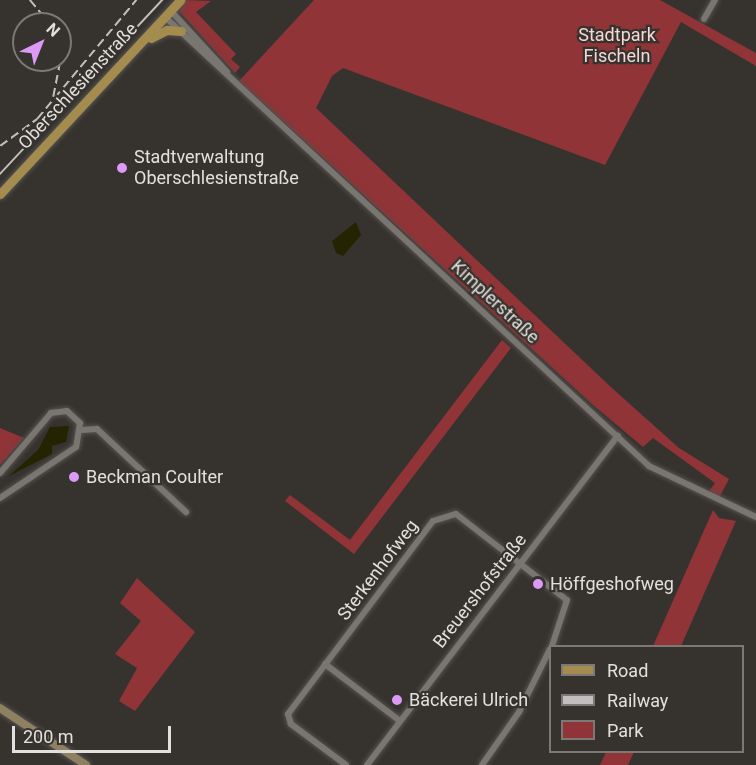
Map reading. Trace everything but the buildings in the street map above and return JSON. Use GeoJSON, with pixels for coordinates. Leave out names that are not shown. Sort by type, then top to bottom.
{"type":"FeatureCollection","features":[{"type":"Feature","properties":{"kind":"main road","name":"Oberschlesienstraße"},"geometry":{"type":"LineString","coordinates":[[0,194],[180,0]]}},
{"type":"Feature","properties":{"kind":"main road"},"geometry":{"type":"LineString","coordinates":[[138,45],[162,31],[181,31]]}},
{"type":"Feature","properties":{"kind":"main road"},"geometry":{"type":"LineString","coordinates":[[0,708],[86,765]]}},
{"type":"Feature","properties":{"kind":"street"},"geometry":{"type":"LineString","coordinates":[[704,19],[716,0]]}},
{"type":"Feature","properties":{"kind":"street","name":"Kimplerstraße"},"geometry":{"type":"LineString","coordinates":[[168,14],[181,31],[233,80],[654,469],[756,517]]}},
{"type":"Feature","properties":{"kind":"street","name":"Kimplerstraße"},"geometry":{"type":"LineString","coordinates":[[168,14],[233,80]]}},
{"type":"Feature","properties":{"kind":"street"},"geometry":{"type":"LineString","coordinates":[[0,473],[51,413],[73,414],[82,430],[76,447],[0,498]]}},
{"type":"Feature","properties":{"kind":"street"},"geometry":{"type":"LineString","coordinates":[[82,430],[97,429],[186,512]]}},
{"type":"Feature","properties":{"kind":"street","name":"Breuershofstraße"},"geometry":{"type":"LineString","coordinates":[[367,765],[618,436]]}},
{"type":"Feature","properties":{"kind":"street","name":"Sterkenhofweg"},"geometry":{"type":"LineString","coordinates":[[346,765],[291,724],[288,714],[433,521],[446,514],[456,514],[520,564]]}},
{"type":"Feature","properties":{"kind":"street"},"geometry":{"type":"LineString","coordinates":[[520,564],[569,605],[552,645]]}},
{"type":"Feature","properties":{"kind":"street"},"geometry":{"type":"LineString","coordinates":[[482,765],[519,712],[549,652]]}},
{"type":"Feature","properties":{"kind":"street"},"geometry":{"type":"LineString","coordinates":[[326,664],[399,721]]}},
{"type":"Feature","properties":{"kind":"green space"},"geometry":{"type":"Polygon","coordinates":[[[186,0],[211,1],[196,12],[236,54],[231,59],[240,67],[235,73],[179,11],[186,0]]]}},
{"type":"Feature","properties":{"kind":"green space","name":"Stadtpark Fischeln"},"geometry":{"type":"Polygon","coordinates":[[[314,0],[660,0],[756,53],[756,66],[681,22],[605,165],[343,68],[332,76],[316,108],[613,389],[679,448],[729,479],[718,500],[709,491],[715,483],[653,438],[643,447],[593,405],[239,81],[314,0]]]}},
{"type":"Feature","properties":{"kind":"green space"},"geometry":{"type":"Polygon","coordinates":[[[502,340],[511,348],[354,554],[285,501],[290,495],[350,540],[502,340]]]}},
{"type":"Feature","properties":{"kind":"green space"},"geometry":{"type":"Polygon","coordinates":[[[0,428],[24,438],[0,465],[0,428]]]}},
{"type":"Feature","properties":{"kind":"green space"},"geometry":{"type":"Polygon","coordinates":[[[713,510],[719,518],[736,521],[681,645],[653,645],[713,510]]]}},
{"type":"Feature","properties":{"kind":"green space"},"geometry":{"type":"Polygon","coordinates":[[[137,578],[195,632],[135,711],[119,701],[137,668],[115,654],[141,621],[120,603],[137,578]]]}},
{"type":"Feature","properties":{"kind":"green space"},"geometry":{"type":"Polygon","coordinates":[[[606,753],[634,753],[628,765],[600,765],[606,753]]]}},
{"type":"Feature","properties":{"kind":"shaded area"},"geometry":{"type":"Polygon","coordinates":[[[356,222],[361,235],[343,256],[336,253],[332,241],[356,222]]]}},
{"type":"Feature","properties":{"kind":"shaded area"},"geometry":{"type":"Polygon","coordinates":[[[69,426],[66,442],[52,446],[52,454],[9,476],[38,450],[50,427],[69,426]]]}},
{"type":"Feature","properties":{"kind":"tram line"},"geometry":{"type":"LineString","coordinates":[[0,174],[162,0]]}},
{"type":"Feature","properties":{"kind":"railway"},"geometry":{"type":"LineString","coordinates":[[30,0],[40,12]]}},
{"type":"Feature","properties":{"kind":"railway"},"geometry":{"type":"LineString","coordinates":[[0,146],[37,119],[136,0]]}},
{"type":"Feature","properties":{"kind":"railway"},"geometry":{"type":"LineString","coordinates":[[53,97],[58,72]]}},
{"type":"Feature","properties":{"kind":"place","name":"Stadtverwaltung Oberschlesienstraße"},"geometry":{"type":"Point","coordinates":[122,168]}},
{"type":"Feature","properties":{"kind":"place","name":"Beckman Coulter"},"geometry":{"type":"Point","coordinates":[74,477]}},
{"type":"Feature","properties":{"kind":"place","name":"Höffgeshofweg"},"geometry":{"type":"Point","coordinates":[538,584]}},
{"type":"Feature","properties":{"kind":"place","name":"Bäckerei Ulrich"},"geometry":{"type":"Point","coordinates":[397,700]}}]}
